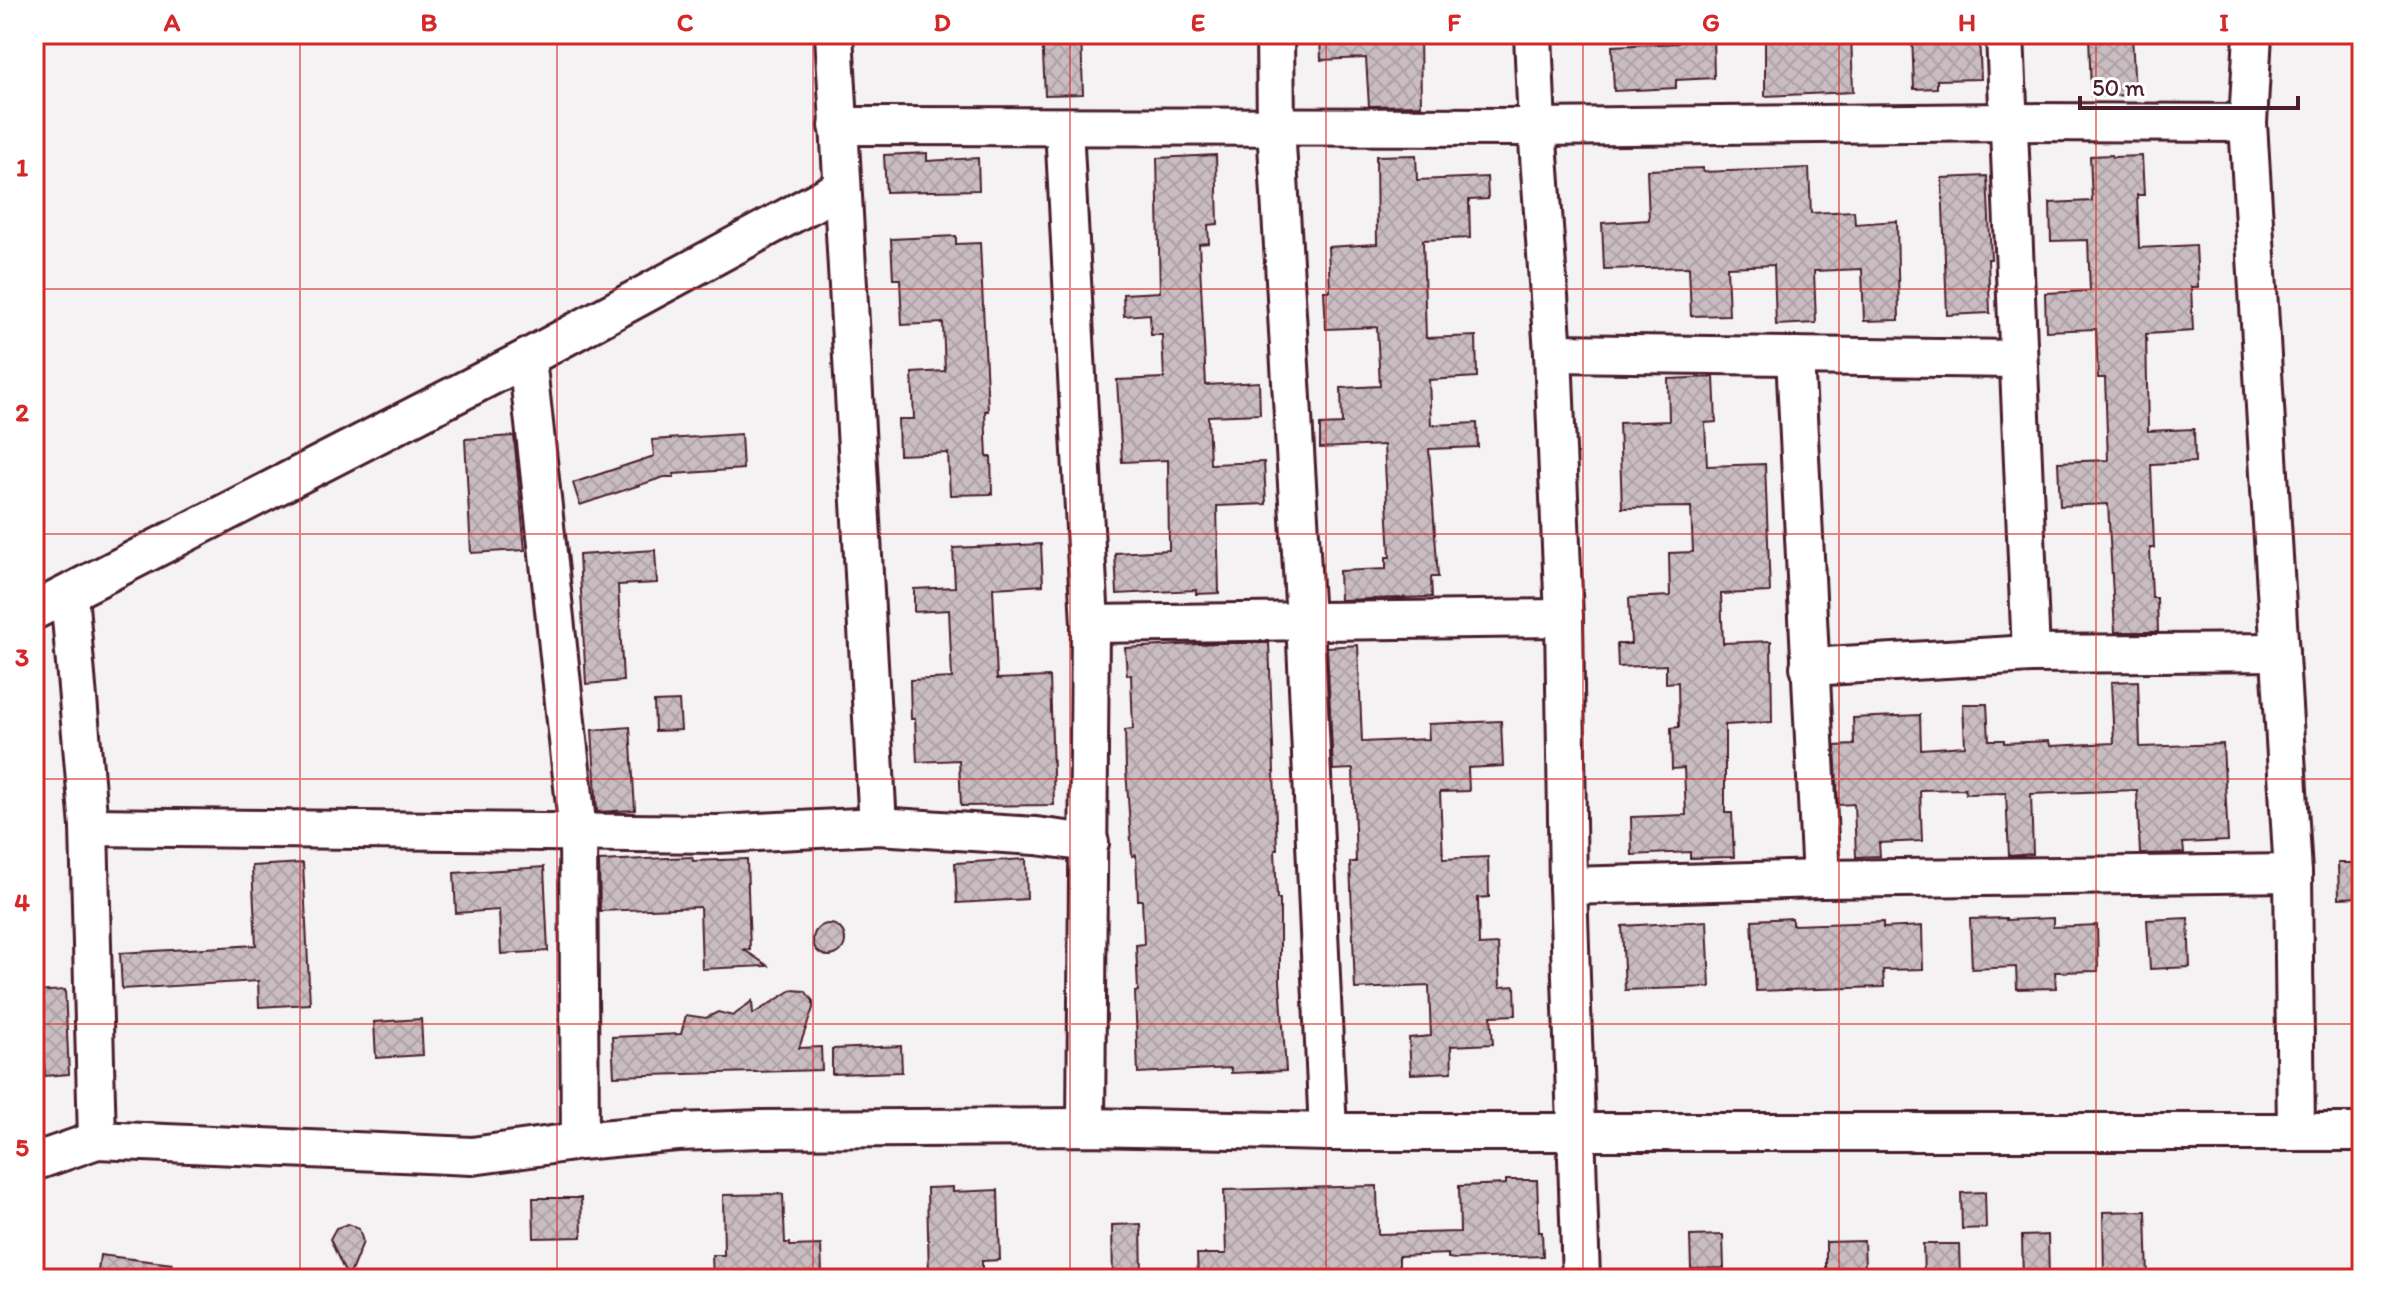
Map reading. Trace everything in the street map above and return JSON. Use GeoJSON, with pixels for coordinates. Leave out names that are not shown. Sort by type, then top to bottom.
{"type":"FeatureCollection","features":[{"type":"Feature","properties":{"kind":"street"},"geometry":{"type":"LineString","coordinates":[[813,34],[836,78]]}},
{"type":"Feature","properties":{"kind":"street"},"geometry":{"type":"LineString","coordinates":[[834,34],[878,826]]}},
{"type":"Feature","properties":{"kind":"street"},"geometry":{"type":"LineString","coordinates":[[1275,34],[1276,127],[1305,620],[1328,1132]]}},
{"type":"Feature","properties":{"kind":"street"},"geometry":{"type":"LineString","coordinates":[[1533,34],[1553,353],[1564,618],[1568,886],[1581,1279]]}},
{"type":"Feature","properties":{"kind":"street"},"geometry":{"type":"LineString","coordinates":[[2005,34],[2031,654]]}},
{"type":"Feature","properties":{"kind":"street"},"geometry":{"type":"LineString","coordinates":[[2253,34],[2248,123],[2293,873],[2296,1131]]}},
{"type":"Feature","properties":{"kind":"street"},"geometry":{"type":"LineString","coordinates":[[838,126],[1537,127],[2248,123]]}},
{"type":"Feature","properties":{"kind":"street"},"geometry":{"type":"LineString","coordinates":[[1064,127],[1090,624],[1086,1127]]}},
{"type":"Feature","properties":{"kind":"street"},"geometry":{"type":"LineString","coordinates":[[34,611],[527,358],[841,188]]}},
{"type":"Feature","properties":{"kind":"street"},"geometry":{"type":"LineString","coordinates":[[1553,353],[2018,359]]}},
{"type":"Feature","properties":{"kind":"street"},"geometry":{"type":"LineString","coordinates":[[1795,356],[1821,879]]}},
{"type":"Feature","properties":{"kind":"street"},"geometry":{"type":"LineString","coordinates":[[527,358],[578,833],[580,1141]]}},
{"type":"Feature","properties":{"kind":"street"},"geometry":{"type":"LineString","coordinates":[[69,594],[89,827],[97,1140]]}},
{"type":"Feature","properties":{"kind":"street"},"geometry":{"type":"LineString","coordinates":[[1090,624],[1564,618]]}},
{"type":"Feature","properties":{"kind":"street"},"geometry":{"type":"LineString","coordinates":[[1809,667],[2031,654],[2280,652]]}},
{"type":"Feature","properties":{"kind":"street"},"geometry":{"type":"LineString","coordinates":[[89,827],[718,834],[878,826],[1036,836],[1090,843]]}},
{"type":"Feature","properties":{"kind":"street"},"geometry":{"type":"LineString","coordinates":[[1568,886],[1821,879],[2293,873]]}},
{"type":"Feature","properties":{"kind":"street"},"geometry":{"type":"LineString","coordinates":[[34,1162],[97,1140],[472,1156],[580,1141],[677,1132],[762,1129],[1086,1127],[1328,1132],[2362,1132]]}},
{"type":"Feature","properties":{"kind":"building"},"geometry":{"type":"Polygon","coordinates":[[[1042,34],[1081,34],[1083,94],[1045,95],[1042,34]]]}},
{"type":"Feature","properties":{"kind":"building"},"geometry":{"type":"Polygon","coordinates":[[[1320,34],[1420,34],[1421,105],[1369,106],[1366,58],[1321,60],[1320,34]]]}},
{"type":"Feature","properties":{"kind":"building"},"geometry":{"type":"Polygon","coordinates":[[[1677,34],[1713,34],[1714,78],[1676,80],[1676,88],[1614,91],[1612,46],[1678,43],[1677,34]]]}},
{"type":"Feature","properties":{"kind":"building"},"geometry":{"type":"Polygon","coordinates":[[[1765,34],[1851,34],[1853,92],[1765,96],[1765,34]]]}},
{"type":"Feature","properties":{"kind":"building"},"geometry":{"type":"Polygon","coordinates":[[[1912,34],[1935,34],[1935,37],[1979,35],[1981,79],[1937,80],[1937,88],[1914,89],[1912,34]]]}},
{"type":"Feature","properties":{"kind":"building"},"geometry":{"type":"Polygon","coordinates":[[[2089,34],[2132,34],[2135,95],[2091,96],[2089,34]]]}},
{"type":"Feature","properties":{"kind":"building"},"geometry":{"type":"Polygon","coordinates":[[[927,153],[927,161],[978,158],[979,190],[886,192],[884,155],[927,153]]]}},
{"type":"Feature","properties":{"kind":"building"},"geometry":{"type":"Polygon","coordinates":[[[1216,155],[1218,224],[1208,225],[1209,243],[1199,244],[1206,385],[1259,382],[1260,414],[1208,416],[1210,464],[1264,462],[1266,504],[1217,506],[1219,593],[1196,594],[1196,590],[1117,594],[1115,553],[1169,550],[1168,460],[1122,462],[1117,380],[1164,378],[1162,335],[1151,335],[1150,314],[1124,316],[1123,294],[1160,292],[1157,158],[1216,155]]]}},
{"type":"Feature","properties":{"kind":"building"},"geometry":{"type":"Polygon","coordinates":[[[1416,155],[1417,180],[1487,177],[1488,199],[1469,200],[1470,238],[1423,240],[1426,338],[1476,336],[1477,377],[1429,380],[1431,425],[1477,423],[1478,447],[1429,449],[1438,577],[1431,577],[1432,597],[1340,600],[1339,571],[1386,569],[1386,557],[1390,557],[1384,445],[1320,448],[1320,425],[1342,424],[1341,388],[1380,386],[1377,327],[1326,329],[1324,291],[1330,291],[1328,247],[1377,244],[1376,156],[1416,155]]]}},
{"type":"Feature","properties":{"kind":"building"},"geometry":{"type":"Polygon","coordinates":[[[2090,156],[2142,156],[2144,195],[2137,195],[2139,248],[2196,245],[2198,287],[2191,287],[2193,331],[2146,334],[2148,431],[2194,429],[2195,462],[2151,464],[2152,598],[2157,598],[2158,632],[2115,632],[2108,504],[2060,506],[2058,462],[2108,460],[2105,378],[2098,378],[2096,329],[2046,331],[2045,293],[2090,291],[2088,240],[2051,241],[2050,203],[2092,201],[2090,156]]]}},
{"type":"Feature","properties":{"kind":"building"},"geometry":{"type":"Polygon","coordinates":[[[1703,168],[1703,172],[1809,168],[1811,213],[1854,211],[1855,224],[1897,221],[1899,320],[1864,321],[1862,269],[1814,271],[1816,323],[1776,325],[1774,265],[1727,267],[1729,315],[1691,316],[1689,267],[1604,269],[1602,223],[1649,220],[1647,170],[1703,168]]]}},
{"type":"Feature","properties":{"kind":"building"},"geometry":{"type":"Polygon","coordinates":[[[1987,176],[1990,313],[1947,315],[1942,178],[1987,176]]]}},
{"type":"Feature","properties":{"kind":"building"},"geometry":{"type":"Polygon","coordinates":[[[956,236],[956,244],[980,243],[988,411],[985,411],[987,457],[991,457],[992,494],[950,495],[948,453],[899,455],[898,419],[914,419],[912,373],[945,371],[943,323],[902,325],[900,279],[893,279],[891,239],[956,236]]]}},
{"type":"Feature","properties":{"kind":"building"},"geometry":{"type":"Polygon","coordinates":[[[1714,377],[1716,422],[1705,423],[1707,466],[1765,464],[1770,592],[1721,594],[1723,643],[1771,641],[1772,722],[1725,725],[1725,813],[1732,813],[1734,857],[1690,858],[1690,852],[1632,855],[1631,817],[1686,815],[1684,768],[1672,769],[1671,728],[1679,727],[1678,682],[1666,683],[1666,665],[1618,667],[1617,644],[1631,644],[1629,598],[1670,596],[1669,553],[1693,552],[1691,507],[1622,508],[1619,423],[1669,421],[1668,379],[1714,377]]]}},
{"type":"Feature","properties":{"kind":"building"},"geometry":{"type":"Polygon","coordinates":[[[741,434],[743,469],[674,474],[674,477],[664,477],[580,505],[573,483],[654,456],[652,440],[741,434]]]}},
{"type":"Feature","properties":{"kind":"building"},"geometry":{"type":"Polygon","coordinates":[[[514,436],[525,550],[471,553],[465,439],[514,436]]]}},
{"type":"Feature","properties":{"kind":"building"},"geometry":{"type":"Polygon","coordinates":[[[1041,544],[1043,585],[993,588],[997,679],[1050,677],[1054,805],[961,806],[959,760],[917,762],[910,680],[952,678],[949,610],[914,612],[914,589],[955,587],[953,548],[1041,544]]]}},
{"type":"Feature","properties":{"kind":"building"},"geometry":{"type":"Polygon","coordinates":[[[655,550],[657,583],[618,585],[623,681],[586,684],[579,555],[655,550]]]}},
{"type":"Feature","properties":{"kind":"building"},"geometry":{"type":"Polygon","coordinates":[[[1269,643],[1277,899],[1280,899],[1280,981],[1286,1071],[1231,1073],[1231,1068],[1138,1073],[1136,945],[1144,944],[1136,855],[1132,856],[1126,769],[1125,730],[1133,729],[1131,675],[1127,675],[1125,648],[1269,643]]]}},
{"type":"Feature","properties":{"kind":"building"},"geometry":{"type":"Polygon","coordinates":[[[1358,645],[1362,742],[1429,739],[1428,724],[1501,721],[1503,766],[1468,768],[1469,791],[1440,792],[1443,859],[1488,857],[1489,897],[1478,898],[1479,945],[1498,944],[1500,987],[1515,986],[1516,1015],[1491,1016],[1493,1044],[1451,1046],[1452,1072],[1411,1074],[1409,1038],[1431,1036],[1429,986],[1355,989],[1350,862],[1356,862],[1353,769],[1333,770],[1327,647],[1358,645]]]}},
{"type":"Feature","properties":{"kind":"building"},"geometry":{"type":"Polygon","coordinates":[[[2138,681],[2140,747],[2223,744],[2228,841],[2183,843],[2184,853],[2140,854],[2137,790],[2031,794],[2033,854],[2009,856],[2006,793],[1966,794],[1965,789],[1920,790],[1922,841],[1879,843],[1880,856],[1856,857],[1854,804],[1838,805],[1835,746],[1854,745],[1853,718],[1920,715],[1921,749],[1965,746],[1963,704],[1987,704],[1989,740],[2004,740],[2004,743],[2049,741],[2050,746],[2114,743],[2111,682],[2138,681]]]}},
{"type":"Feature","properties":{"kind":"building"},"geometry":{"type":"Polygon","coordinates":[[[679,701],[681,730],[655,731],[654,702],[679,701]]]}},
{"type":"Feature","properties":{"kind":"building"},"geometry":{"type":"Polygon","coordinates":[[[630,727],[635,810],[597,812],[592,730],[630,727]]]}},
{"type":"Feature","properties":{"kind":"building"},"geometry":{"type":"Polygon","coordinates":[[[692,857],[693,861],[747,859],[750,950],[743,949],[768,966],[702,969],[700,907],[600,911],[599,861],[692,857]]]}},
{"type":"Feature","properties":{"kind":"building"},"geometry":{"type":"Polygon","coordinates":[[[1026,859],[1027,899],[957,903],[955,863],[1026,859]]]}},
{"type":"Feature","properties":{"kind":"building"},"geometry":{"type":"Polygon","coordinates":[[[303,863],[310,1004],[259,1007],[258,981],[122,989],[120,953],[256,945],[252,866],[303,863]]]}},
{"type":"Feature","properties":{"kind":"building"},"geometry":{"type":"Polygon","coordinates":[[[2338,863],[2362,863],[2362,897],[2339,898],[2338,863]]]}},
{"type":"Feature","properties":{"kind":"building"},"geometry":{"type":"Polygon","coordinates":[[[544,867],[548,951],[501,954],[499,910],[456,913],[454,873],[544,867]]]}},
{"type":"Feature","properties":{"kind":"building"},"geometry":{"type":"Polygon","coordinates":[[[1792,918],[1792,925],[1883,922],[1883,928],[1922,926],[1923,969],[1883,970],[1884,987],[1756,991],[1752,920],[1792,918]]]}},
{"type":"Feature","properties":{"kind":"building"},"geometry":{"type":"Polygon","coordinates":[[[2053,918],[2053,927],[2097,925],[2098,971],[2055,972],[2056,988],[2017,989],[2016,967],[1972,969],[1970,919],[2053,918]]]}},
{"type":"Feature","properties":{"kind":"building"},"geometry":{"type":"Polygon","coordinates":[[[2188,918],[2190,967],[2150,969],[2147,920],[2188,918]]]}},
{"type":"Feature","properties":{"kind":"building"},"geometry":{"type":"Polygon","coordinates":[[[1707,921],[1710,987],[1625,990],[1622,926],[1707,921]]]}},
{"type":"Feature","properties":{"kind":"building"},"geometry":{"type":"Polygon","coordinates":[[[829,924],[840,929],[845,940],[840,951],[829,956],[818,951],[813,940],[818,929],[829,924]]]}},
{"type":"Feature","properties":{"kind":"building"},"geometry":{"type":"Polygon","coordinates":[[[65,990],[69,1074],[45,1076],[41,1017],[34,1017],[34,992],[65,990]]]}},
{"type":"Feature","properties":{"kind":"building"},"geometry":{"type":"Polygon","coordinates":[[[792,990],[805,991],[813,1001],[799,1048],[821,1047],[822,1070],[614,1076],[612,1037],[681,1034],[686,1015],[706,1018],[718,1012],[733,1016],[752,1001],[753,1014],[792,990]]]}},
{"type":"Feature","properties":{"kind":"building"},"geometry":{"type":"Polygon","coordinates":[[[421,1019],[423,1055],[376,1058],[374,1022],[421,1019]]]}},
{"type":"Feature","properties":{"kind":"building"},"geometry":{"type":"Polygon","coordinates":[[[901,1046],[902,1072],[832,1074],[832,1049],[901,1046]]]}},
{"type":"Feature","properties":{"kind":"building"},"geometry":{"type":"Polygon","coordinates":[[[1506,1180],[1537,1180],[1543,1256],[1455,1259],[1448,1258],[1448,1254],[1399,1256],[1399,1279],[1198,1279],[1197,1254],[1226,1254],[1224,1190],[1377,1186],[1378,1234],[1460,1232],[1459,1186],[1506,1184],[1506,1180]]]}},
{"type":"Feature","properties":{"kind":"building"},"geometry":{"type":"Polygon","coordinates":[[[953,1187],[953,1192],[998,1190],[1000,1260],[982,1261],[982,1279],[929,1279],[927,1188],[953,1187]]]}},
{"type":"Feature","properties":{"kind":"building"},"geometry":{"type":"Polygon","coordinates":[[[1985,1192],[1986,1228],[1962,1229],[1961,1193],[1985,1192]]]}},
{"type":"Feature","properties":{"kind":"building"},"geometry":{"type":"Polygon","coordinates":[[[783,1194],[785,1243],[790,1243],[790,1246],[821,1245],[822,1274],[713,1279],[712,1255],[724,1255],[723,1195],[783,1194]]]}},
{"type":"Feature","properties":{"kind":"building"},"geometry":{"type":"Polygon","coordinates":[[[533,1198],[581,1198],[582,1237],[534,1238],[533,1198]]]}},
{"type":"Feature","properties":{"kind":"building"},"geometry":{"type":"Polygon","coordinates":[[[2146,1211],[2148,1279],[2104,1279],[2103,1212],[2146,1211]]]}},
{"type":"Feature","properties":{"kind":"building"},"geometry":{"type":"Polygon","coordinates":[[[348,1224],[359,1229],[363,1242],[348,1279],[330,1239],[336,1228],[348,1224]]]}},
{"type":"Feature","properties":{"kind":"building"},"geometry":{"type":"Polygon","coordinates":[[[1141,1224],[1142,1279],[1113,1279],[1112,1225],[1141,1224]]]}},
{"type":"Feature","properties":{"kind":"building"},"geometry":{"type":"Polygon","coordinates":[[[1723,1235],[1724,1268],[1691,1269],[1690,1236],[1723,1235]]]}},
{"type":"Feature","properties":{"kind":"building"},"geometry":{"type":"Polygon","coordinates":[[[2048,1235],[2049,1279],[2023,1279],[2022,1236],[2048,1235]]]}},
{"type":"Feature","properties":{"kind":"building"},"geometry":{"type":"Polygon","coordinates":[[[1864,1241],[1865,1269],[1826,1271],[1826,1242],[1864,1241]]]}},
{"type":"Feature","properties":{"kind":"building"},"geometry":{"type":"Polygon","coordinates":[[[1923,1244],[1959,1244],[1960,1279],[1924,1279],[1923,1244]]]}},
{"type":"Feature","properties":{"kind":"building"},"geometry":{"type":"Polygon","coordinates":[[[100,1255],[172,1264],[171,1279],[97,1279],[100,1255]]]}}]}
